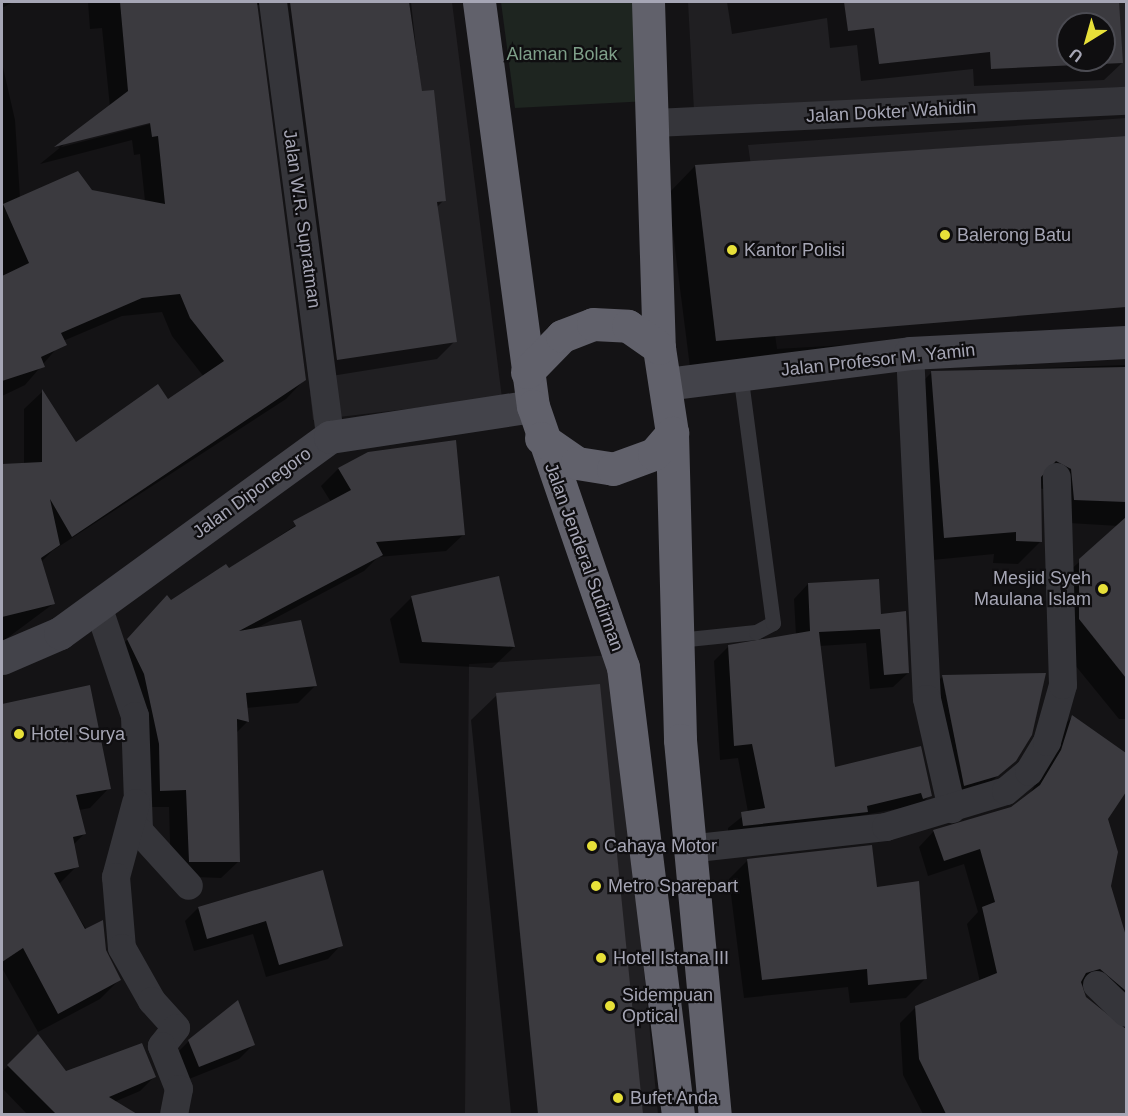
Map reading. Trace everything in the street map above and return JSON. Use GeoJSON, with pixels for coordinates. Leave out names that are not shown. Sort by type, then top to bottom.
{"type":"FeatureCollection","features":[{"type":"Feature","properties":{"kind":"highway","name":"Jalan Jenderal Sudirman"},"geometry":{"type":"LineString","coordinates":[[479,2],[533,406],[541,438],[622,667],[678,1114]]}},
{"type":"Feature","properties":{"kind":"highway"},"geometry":{"type":"LineString","coordinates":[[648,2],[655,123],[659,348],[672,433],[678,640],[688,849],[716,1114]]}},
{"type":"Feature","properties":{"kind":"highway"},"geometry":{"type":"LineString","coordinates":[[527,372],[562,336],[593,324],[628,326],[659,348]]}},
{"type":"Feature","properties":{"kind":"highway"},"geometry":{"type":"LineString","coordinates":[[541,438],[578,463],[613,469],[654,454],[672,433]]}},
{"type":"Feature","properties":{"kind":"street","name":"Jalan W.R. Supratman"},"geometry":{"type":"LineString","coordinates":[[273,2],[330,437]]}},
{"type":"Feature","properties":{"kind":"street","name":"Jalan Dokter Wahidin"},"geometry":{"type":"LineString","coordinates":[[655,123],[1126,101]]}},
{"type":"Feature","properties":{"kind":"street","name":"Jalan Profesor M. Yamin"},"geometry":{"type":"LineString","coordinates":[[666,384],[910,353],[1126,342]]}},
{"type":"Feature","properties":{"kind":"street"},"geometry":{"type":"LineString","coordinates":[[910,353],[927,699],[952,809]]}},
{"type":"Feature","properties":{"kind":"street","name":"Jalan Diponegoro"},"geometry":{"type":"LineString","coordinates":[[2,658],[29,650],[98,606],[330,437],[533,406]]}},
{"type":"Feature","properties":{"kind":"street"},"geometry":{"type":"LineString","coordinates":[[688,849],[849,834],[952,809],[1018,782],[1038,758],[1055,718],[1063,685],[1057,477]]}},
{"type":"Feature","properties":{"kind":"street"},"geometry":{"type":"LineString","coordinates":[[98,606],[135,716],[136,802],[145,840],[189,886]]}},
{"type":"Feature","properties":{"kind":"street"},"geometry":{"type":"LineString","coordinates":[[136,802],[116,877],[122,948],[152,1001],[176,1028],[162,1046],[179,1089],[174,1114]]}},
{"type":"Feature","properties":{"kind":"street"},"geometry":{"type":"LineString","coordinates":[[1097,985],[1126,1013]]}},
{"type":"Feature","properties":{"kind":"lane"},"geometry":{"type":"LineString","coordinates":[[678,640],[756,632],[773,623],[740,374]]}},
{"type":"Feature","properties":{"kind":"shaded area"},"geometry":{"type":"Polygon","coordinates":[[[269,2],[452,2],[502,398],[313,420],[269,2]]]}},
{"type":"Feature","properties":{"kind":"shaded area"},"geometry":{"type":"Polygon","coordinates":[[[688,2],[1126,2],[1126,87],[694,111],[688,2]]]}},
{"type":"Feature","properties":{"kind":"shaded area","name":"Balerong Batu"},"geometry":{"type":"Polygon","coordinates":[[[1126,118],[1126,329],[777,349],[748,145],[1126,118]]]}},
{"type":"Feature","properties":{"kind":"shaded area"},"geometry":{"type":"Polygon","coordinates":[[[613,655],[658,1114],[465,1114],[469,664],[613,655]]]}},
{"type":"Feature","properties":{"kind":"green space","name":"Alaman Bolak"},"geometry":{"type":"Polygon","coordinates":[[[501,2],[636,2],[649,101],[515,108],[501,2]]]}},
{"type":"Feature","properties":{"kind":"building"},"geometry":{"type":"Polygon","coordinates":[[[120,2],[257,2],[306,380],[72,537],[50,499],[60,545],[41,558],[55,604],[2,617],[2,464],[42,462],[42,389],[76,442],[158,384],[168,399],[224,361],[190,318],[180,294],[142,298],[61,333],[67,345],[41,357],[45,367],[2,381],[2,276],[29,263],[3,204],[78,171],[92,190],[165,204],[158,136],[152,137],[150,123],[54,147],[128,91],[120,2]]]}},
{"type":"Feature","properties":{"kind":"building"},"geometry":{"type":"Polygon","coordinates":[[[290,2],[409,2],[422,91],[434,90],[446,201],[437,202],[457,342],[337,360],[290,2]]]}},
{"type":"Feature","properties":{"kind":"building"},"geometry":{"type":"Polygon","coordinates":[[[844,2],[1119,2],[1123,63],[1116,63],[1116,12],[1056,12],[1056,66],[991,69],[990,52],[879,64],[874,28],[848,31],[844,2]]]}},
{"type":"Feature","properties":{"kind":"building","name":"Balerong Batu"},"geometry":{"type":"Polygon","coordinates":[[[1126,136],[1126,307],[716,341],[695,165],[1126,136]]]}},
{"type":"Feature","properties":{"kind":"building"},"geometry":{"type":"Polygon","coordinates":[[[1126,367],[1126,502],[1074,500],[1071,469],[1056,461],[1041,477],[1042,542],[1016,541],[1016,532],[944,538],[931,371],[1126,367]]]}},
{"type":"Feature","properties":{"kind":"building"},"geometry":{"type":"Polygon","coordinates":[[[456,440],[465,535],[376,542],[383,555],[239,631],[301,620],[317,686],[246,693],[249,722],[237,719],[240,862],[189,862],[186,790],[160,791],[159,744],[144,674],[127,639],[167,595],[171,600],[226,564],[229,568],[296,526],[293,521],[351,490],[338,468],[368,452],[456,440]]]}},
{"type":"Feature","properties":{"kind":"building","name":"Mesjid Syeh Maulana Islam"},"geometry":{"type":"Polygon","coordinates":[[[1126,517],[1126,678],[1079,619],[1079,559],[1126,517]]]}},
{"type":"Feature","properties":{"kind":"building"},"geometry":{"type":"Polygon","coordinates":[[[499,576],[515,647],[422,642],[411,596],[499,576]]]}},
{"type":"Feature","properties":{"kind":"building"},"geometry":{"type":"Polygon","coordinates":[[[879,579],[881,614],[906,611],[909,673],[884,675],[880,629],[819,632],[835,767],[921,746],[932,796],[923,799],[921,793],[867,806],[868,812],[743,826],[741,812],[765,808],[752,744],[734,746],[728,645],[810,631],[808,583],[879,579]]]}},
{"type":"Feature","properties":{"kind":"building"},"geometry":{"type":"Polygon","coordinates":[[[1046,673],[1032,735],[1016,761],[998,776],[964,786],[942,675],[1046,673]]]}},
{"type":"Feature","properties":{"kind":"building"},"geometry":{"type":"Polygon","coordinates":[[[600,684],[643,1114],[538,1114],[496,693],[600,684]]]}},
{"type":"Feature","properties":{"kind":"building"},"geometry":{"type":"Polygon","coordinates":[[[90,685],[111,789],[76,795],[86,834],[73,837],[79,867],[54,873],[85,929],[103,920],[106,950],[121,980],[58,1014],[23,948],[2,962],[2,704],[90,685]]]}},
{"type":"Feature","properties":{"kind":"building"},"geometry":{"type":"Polygon","coordinates":[[[1072,715],[1126,753],[1126,792],[1108,819],[1118,852],[1111,886],[1126,936],[1126,991],[1100,969],[1086,973],[1081,982],[1086,997],[1126,1029],[1126,1114],[946,1114],[919,1059],[915,1006],[997,973],[982,907],[995,902],[980,849],[944,861],[933,830],[1011,807],[1040,785],[1061,750],[1072,715]]]}},
{"type":"Feature","properties":{"kind":"building"},"geometry":{"type":"Polygon","coordinates":[[[872,845],[877,887],[919,881],[927,979],[868,985],[867,969],[762,980],[747,859],[872,845]]]}},
{"type":"Feature","properties":{"kind":"building"},"geometry":{"type":"Polygon","coordinates":[[[323,870],[343,946],[279,965],[266,921],[207,939],[198,907],[323,870]]]}},
{"type":"Feature","properties":{"kind":"building"},"geometry":{"type":"Polygon","coordinates":[[[238,1000],[255,1045],[199,1067],[188,1040],[238,1000]]]}},
{"type":"Feature","properties":{"kind":"building"},"geometry":{"type":"Polygon","coordinates":[[[38,1034],[66,1071],[142,1043],[156,1077],[109,1097],[137,1114],[56,1114],[7,1065],[38,1034]]]}},
{"type":"Feature","properties":{"kind":"place","name":"Balerong Batu"},"geometry":{"type":"Point","coordinates":[945,235]}},
{"type":"Feature","properties":{"kind":"place","name":"Kantor Polisi"},"geometry":{"type":"Point","coordinates":[732,250]}},
{"type":"Feature","properties":{"kind":"place","name":"Mesjid Syeh Maulana Islam"},"geometry":{"type":"Point","coordinates":[1103,589]}},
{"type":"Feature","properties":{"kind":"place","name":"Hotel Surya"},"geometry":{"type":"Point","coordinates":[19,734]}},
{"type":"Feature","properties":{"kind":"place","name":"Cahaya Motor"},"geometry":{"type":"Point","coordinates":[592,846]}},
{"type":"Feature","properties":{"kind":"place","name":"Metro Sparepart"},"geometry":{"type":"Point","coordinates":[596,886]}},
{"type":"Feature","properties":{"kind":"place","name":"Hotel Istana III"},"geometry":{"type":"Point","coordinates":[601,958]}},
{"type":"Feature","properties":{"kind":"place","name":"Sidempuan Optical"},"geometry":{"type":"Point","coordinates":[610,1006]}},
{"type":"Feature","properties":{"kind":"place","name":"Bufet Anda"},"geometry":{"type":"Point","coordinates":[618,1098]}}]}
